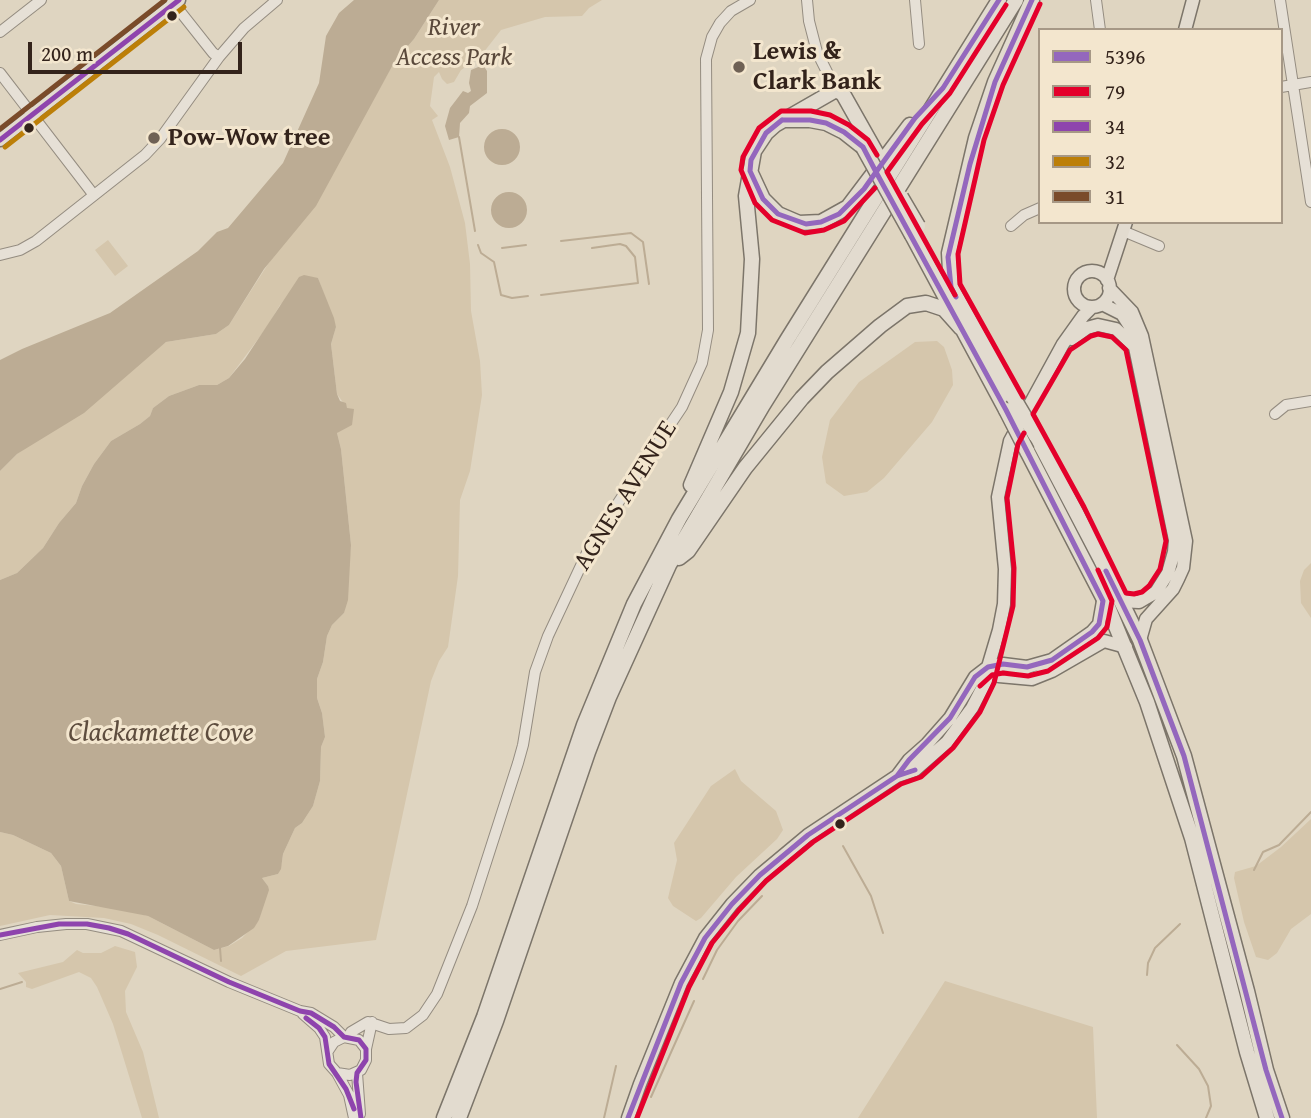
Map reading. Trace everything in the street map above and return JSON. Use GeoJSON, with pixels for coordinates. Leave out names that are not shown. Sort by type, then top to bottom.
{"type":"FeatureCollection","features":[{"type":"Feature","properties":{"kind":"highway"},"geometry":{"type":"LineString","coordinates":[[444,1118],[488,1004],[594,698],[634,604],[664,548],[787,340],[999,0]]}},
{"type":"Feature","properties":{"kind":"highway"},"geometry":{"type":"LineString","coordinates":[[459,1118],[496,1021],[604,708],[669,565],[763,405],[1016,0]]}},
{"type":"Feature","properties":{"kind":"highway"},"geometry":{"type":"LineString","coordinates":[[951,287],[949,253],[979,129],[995,82],[1032,0]]}},
{"type":"Feature","properties":{"kind":"highway"},"geometry":{"type":"LineString","coordinates":[[750,171],[763,199],[778,214],[806,224],[829,219],[848,207],[915,118],[943,88]]}},
{"type":"Feature","properties":{"kind":"highway"},"geometry":{"type":"LineString","coordinates":[[664,548],[731,392],[746,344],[752,284],[746,196],[751,160],[760,140],[775,125],[836,90],[836,97],[915,231],[967,330],[1008,400],[1035,436],[1140,640],[1187,769],[1241,966],[1266,1070],[1282,1118]]}},
{"type":"Feature","properties":{"kind":"highway"},"geometry":{"type":"LineString","coordinates":[[782,120],[826,123],[865,143]]}},
{"type":"Feature","properties":{"kind":"highway"},"geometry":{"type":"LineString","coordinates":[[915,231],[951,287],[967,330]]}},
{"type":"Feature","properties":{"kind":"highway"},"geometry":{"type":"LineString","coordinates":[[669,565],[688,551],[744,468],[802,398],[827,372],[880,326],[908,306],[926,303],[944,309],[967,330]]}},
{"type":"Feature","properties":{"kind":"highway"},"geometry":{"type":"LineString","coordinates":[[1008,400],[1027,451],[1126,647],[1147,702],[1181,799],[1267,1118]]}},
{"type":"Feature","properties":{"kind":"main road"},"geometry":{"type":"LineString","coordinates":[[1186,28],[1193,0]]}},
{"type":"Feature","properties":{"kind":"main road"},"geometry":{"type":"LineString","coordinates":[[0,140],[175,1]]}},
{"type":"Feature","properties":{"kind":"main road"},"geometry":{"type":"LineString","coordinates":[[1091,272],[1103,261],[1124,227]]}},
{"type":"Feature","properties":{"kind":"main road"},"geometry":{"type":"LineString","coordinates":[[988,667],[1004,604],[998,497],[1010,441],[1063,345],[1083,316],[1108,297],[1108,284],[1124,227]]}},
{"type":"Feature","properties":{"kind":"main road"},"geometry":{"type":"LineString","coordinates":[[1063,345],[1078,301],[1074,290],[1077,280],[1085,273],[1100,274],[1132,312],[1142,336],[1186,541],[1183,568],[1178,579],[1173,589],[1146,619],[1140,640]]}},
{"type":"Feature","properties":{"kind":"main road"},"geometry":{"type":"LineString","coordinates":[[1078,301],[1122,314],[1131,328],[1175,540],[1168,573],[1156,592],[1139,602],[1120,601]]}},
{"type":"Feature","properties":{"kind":"main road"},"geometry":{"type":"LineString","coordinates":[[1063,345],[1087,328],[1098,325],[1116,329],[1134,346]]}},
{"type":"Feature","properties":{"kind":"main road"},"geometry":{"type":"LineString","coordinates":[[628,1118],[681,984],[705,938],[760,875],[799,842],[897,776],[960,705],[975,677],[988,667],[1003,664],[1027,667],[1052,660],[1099,624],[1103,601]]}},
{"type":"Feature","properties":{"kind":"main road"},"geometry":{"type":"LineString","coordinates":[[988,667],[999,676],[1032,679],[1045,675],[1104,640],[1126,647]]}},
{"type":"Feature","properties":{"kind":"street"},"geometry":{"type":"LineString","coordinates":[[0,32],[41,0]]}},
{"type":"Feature","properties":{"kind":"street"},"geometry":{"type":"LineString","coordinates":[[0,254],[25,247],[145,155],[160,139],[219,57],[244,29],[277,0]]}},
{"type":"Feature","properties":{"kind":"street","name":"AGNES AVENUE"},"geometry":{"type":"LineString","coordinates":[[372,1022],[389,1029],[406,1028],[423,1015],[438,994],[472,906],[518,763],[535,672],[548,636],[592,542],[682,407],[702,363],[708,322],[706,59],[712,37],[720,23],[731,11],[750,0]]}},
{"type":"Feature","properties":{"kind":"street"},"geometry":{"type":"LineString","coordinates":[[807,0],[817,52],[836,90]]}},
{"type":"Feature","properties":{"kind":"street"},"geometry":{"type":"LineString","coordinates":[[915,0],[919,44]]}},
{"type":"Feature","properties":{"kind":"street"},"geometry":{"type":"LineString","coordinates":[[1096,0],[1100,28]]}},
{"type":"Feature","properties":{"kind":"street"},"geometry":{"type":"LineString","coordinates":[[1280,0],[1311,202]]}},
{"type":"Feature","properties":{"kind":"street"},"geometry":{"type":"LineString","coordinates":[[175,1],[213,53],[219,57]]}},
{"type":"Feature","properties":{"kind":"street"},"geometry":{"type":"LineString","coordinates":[[0,73],[93,194]]}},
{"type":"Feature","properties":{"kind":"street"},"geometry":{"type":"LineString","coordinates":[[1283,87],[1311,82]]}},
{"type":"Feature","properties":{"kind":"street"},"geometry":{"type":"LineString","coordinates":[[1011,226],[1024,215],[1038,209]]}},
{"type":"Feature","properties":{"kind":"street"},"geometry":{"type":"LineString","coordinates":[[1124,227],[1159,246]]}},
{"type":"Feature","properties":{"kind":"street"},"geometry":{"type":"LineString","coordinates":[[1275,414],[1286,405],[1311,401]]}},
{"type":"Feature","properties":{"kind":"street"},"geometry":{"type":"LineString","coordinates":[[0,935],[59,924],[87,924],[109,928],[128,934],[229,982],[321,1018],[347,1036],[359,1040],[366,1049]]}},
{"type":"Feature","properties":{"kind":"street"},"geometry":{"type":"LineString","coordinates":[[300,1011],[321,1032],[330,1064],[352,1100],[354,1118]]}},
{"type":"Feature","properties":{"kind":"street"},"geometry":{"type":"LineString","coordinates":[[328,1053],[334,1042],[372,1022]]}},
{"type":"Feature","properties":{"kind":"street"},"geometry":{"type":"LineString","coordinates":[[337,1073],[357,1073],[365,1065],[372,1022]]}},
{"type":"Feature","properties":{"kind":"street"},"geometry":{"type":"LineString","coordinates":[[357,1073],[360,1118]]}},
{"type":"Feature","properties":{"kind":"green space","name":"River Access Park"},"geometry":{"type":"Polygon","coordinates":[[[439,0],[602,0],[582,16],[545,17],[501,30],[480,57],[461,70],[454,82],[447,84],[439,72],[434,77],[430,106],[438,116],[432,120],[450,167],[465,223],[470,264],[471,311],[480,361],[482,395],[470,471],[460,500],[458,576],[448,647],[431,681],[376,940],[286,951],[241,976],[158,935],[131,924],[104,918],[50,915],[0,926],[0,832],[13,835],[51,853],[61,866],[69,901],[76,904],[117,908],[148,916],[214,950],[229,946],[242,938],[259,920],[268,886],[262,878],[278,874],[283,854],[295,828],[302,823],[313,806],[320,781],[321,747],[325,737],[317,698],[317,679],[327,636],[332,625],[344,613],[351,545],[337,433],[347,408],[337,394],[331,344],[336,327],[318,278],[280,305],[229,378],[217,385],[199,385],[169,396],[153,408],[150,416],[140,424],[111,441],[94,464],[76,503],[43,548],[17,573],[0,580],[0,471],[17,454],[166,342],[216,334],[229,325],[370,105],[395,61],[414,39],[439,0]]]}},
{"type":"Feature","properties":{"kind":"green space"},"geometry":{"type":"Polygon","coordinates":[[[108,240],[128,266],[115,276],[95,250],[108,240]]]}},
{"type":"Feature","properties":{"kind":"green space"},"geometry":{"type":"Polygon","coordinates":[[[937,341],[944,347],[952,370],[953,385],[932,422],[884,478],[867,492],[844,496],[826,483],[822,457],[830,420],[859,382],[915,342],[937,341]]]}},
{"type":"Feature","properties":{"kind":"green space"},"geometry":{"type":"Polygon","coordinates":[[[1311,563],[1311,618],[1301,603],[1300,581],[1304,570],[1311,563]]]}},
{"type":"Feature","properties":{"kind":"green space"},"geometry":{"type":"Polygon","coordinates":[[[735,769],[741,781],[776,811],[783,830],[696,921],[673,906],[668,898],[677,860],[674,843],[711,786],[735,769]]]}},
{"type":"Feature","properties":{"kind":"green space"},"geometry":{"type":"Polygon","coordinates":[[[1311,819],[1311,914],[1291,929],[1277,953],[1268,960],[1256,957],[1244,922],[1235,872],[1256,866],[1311,819]]]}},
{"type":"Feature","properties":{"kind":"green space"},"geometry":{"type":"Polygon","coordinates":[[[115,946],[135,952],[137,967],[125,991],[126,1012],[143,1052],[159,1118],[142,1118],[113,1024],[91,978],[79,972],[32,989],[26,987],[26,982],[18,973],[63,962],[77,950],[83,953],[101,953],[115,946]]]}},
{"type":"Feature","properties":{"kind":"green space"},"geometry":{"type":"Polygon","coordinates":[[[945,981],[1093,1027],[1097,1118],[858,1118],[945,981]]]}},
{"type":"Feature","properties":{"kind":"water"},"geometry":{"type":"Polygon","coordinates":[[[354,0],[439,0],[414,39],[395,61],[316,206],[264,269],[229,325],[216,334],[166,342],[84,413],[17,454],[0,471],[0,360],[110,313],[198,251],[217,232],[228,228],[283,163],[319,83],[326,36],[339,13],[354,0]]]}},
{"type":"Feature","properties":{"kind":"water"},"geometry":{"type":"Polygon","coordinates":[[[483,65],[487,71],[487,93],[470,106],[469,113],[460,123],[459,137],[449,140],[445,126],[450,108],[463,91],[471,91],[471,70],[483,65]]]}},
{"type":"Feature","properties":{"kind":"water"},"geometry":{"type":"Polygon","coordinates":[[[502,129],[515,134],[520,147],[515,160],[502,165],[489,160],[484,147],[489,134],[502,129]]]}},
{"type":"Feature","properties":{"kind":"water"},"geometry":{"type":"Polygon","coordinates":[[[509,192],[522,197],[527,210],[522,223],[509,228],[496,223],[491,210],[496,197],[509,192]]]}},
{"type":"Feature","properties":{"kind":"water","name":"Clackamette Cove"},"geometry":{"type":"Polygon","coordinates":[[[304,275],[318,278],[334,318],[336,327],[331,344],[337,394],[347,408],[354,409],[352,425],[337,433],[351,545],[348,600],[344,613],[332,625],[327,636],[317,679],[317,698],[325,737],[321,747],[320,781],[313,806],[302,823],[295,828],[283,854],[278,874],[262,878],[269,890],[254,928],[228,946],[214,950],[148,916],[69,901],[61,866],[51,853],[13,835],[0,832],[0,580],[17,573],[43,548],[76,503],[94,464],[111,441],[140,424],[150,416],[153,408],[169,396],[199,385],[217,385],[229,378],[245,359],[299,277],[304,275]]]}},
{"type":"Feature","properties":{"kind":"waterway"},"geometry":{"type":"LineString","coordinates":[[459,137],[475,231]]}},
{"type":"Feature","properties":{"kind":"waterway"},"geometry":{"type":"LineString","coordinates":[[561,241],[631,233],[643,242],[649,284]]}},
{"type":"Feature","properties":{"kind":"waterway"},"geometry":{"type":"LineString","coordinates":[[541,295],[638,283],[635,257],[626,246],[620,244],[592,248]]}},
{"type":"Feature","properties":{"kind":"waterway"},"geometry":{"type":"LineString","coordinates":[[478,245],[481,253],[494,262],[501,295],[512,298],[528,296]]}},
{"type":"Feature","properties":{"kind":"waterway"},"geometry":{"type":"LineString","coordinates":[[502,248],[526,245]]}},
{"type":"Feature","properties":{"kind":"waterway"},"geometry":{"type":"LineString","coordinates":[[1254,870],[1263,852],[1279,845],[1311,812]]}},
{"type":"Feature","properties":{"kind":"waterway"},"geometry":{"type":"LineString","coordinates":[[843,846],[871,896],[883,933]]}},
{"type":"Feature","properties":{"kind":"waterway"},"geometry":{"type":"LineString","coordinates":[[703,979],[717,950],[738,921],[762,896]]}},
{"type":"Feature","properties":{"kind":"waterway"},"geometry":{"type":"LineString","coordinates":[[1147,975],[1148,963],[1155,948],[1180,924]]}},
{"type":"Feature","properties":{"kind":"waterway"},"geometry":{"type":"LineString","coordinates":[[220,948],[221,961]]}},
{"type":"Feature","properties":{"kind":"waterway"},"geometry":{"type":"LineString","coordinates":[[0,989],[22,982]]}},
{"type":"Feature","properties":{"kind":"waterway"},"geometry":{"type":"LineString","coordinates":[[651,1097],[694,1001]]}},
{"type":"Feature","properties":{"kind":"waterway"},"geometry":{"type":"LineString","coordinates":[[1177,1045],[1199,1069],[1208,1086],[1211,1106],[1206,1118]]}},
{"type":"Feature","properties":{"kind":"waterway"},"geometry":{"type":"LineString","coordinates":[[604,1118],[616,1066]]}},
{"type":"Feature","properties":{"kind":"transit line","name":"31"},"geometry":{"type":"LineString","coordinates":[[0,129],[165,0]]}},
{"type":"Feature","properties":{"kind":"transit line","name":"34"},"geometry":{"type":"LineString","coordinates":[[0,140],[179,0]]}},
{"type":"Feature","properties":{"kind":"transit line","name":"5396"},"geometry":{"type":"LineString","coordinates":[[876,172],[915,118],[943,88],[999,0]]}},
{"type":"Feature","properties":{"kind":"transit line","name":"5396"},"geometry":{"type":"LineString","coordinates":[[956,297],[951,287],[948,257],[970,164],[995,82],[1032,0]]}},
{"type":"Feature","properties":{"kind":"transit line","name":"79"},"geometry":{"type":"LineString","coordinates":[[1023,397],[960,284],[958,254],[984,140],[1003,85],[1040,4]]}},
{"type":"Feature","properties":{"kind":"transit line","name":"79"},"geometry":{"type":"LineString","coordinates":[[955,295],[887,172],[922,124],[950,93],[1006,5]]}},
{"type":"Feature","properties":{"kind":"transit line","name":"32"},"geometry":{"type":"LineString","coordinates":[[5,147],[184,7]]}},
{"type":"Feature","properties":{"kind":"transit line","name":"79"},"geometry":{"type":"LineString","coordinates":[[875,188],[844,221],[824,230],[805,233],[772,220],[755,203],[741,170],[743,157],[759,128],[781,111],[811,111],[830,115],[868,140],[877,155]]}},
{"type":"Feature","properties":{"kind":"transit line","name":"5396"},"geometry":{"type":"LineString","coordinates":[[782,120],[826,123],[844,132],[863,147],[876,172],[864,189],[839,214],[821,222],[806,224],[778,214],[763,199],[750,171],[751,160],[766,133],[782,120]]}},
{"type":"Feature","properties":{"kind":"transit line","name":"5396"},"geometry":{"type":"LineString","coordinates":[[876,172],[1006,410],[1103,601],[1099,624],[1052,660],[1027,667],[1003,664],[988,667],[975,677],[950,718],[897,776]]}},
{"type":"Feature","properties":{"kind":"transit line","name":"79"},"geometry":{"type":"LineString","coordinates":[[1098,334],[1112,337],[1126,350],[1166,541],[1160,569],[1149,586],[1134,594],[1126,593],[1084,507],[1033,414],[1070,350],[1098,334]]}},
{"type":"Feature","properties":{"kind":"transit line","name":"79"},"geometry":{"type":"LineString","coordinates":[[637,1118],[689,987],[712,943],[739,910],[766,881],[813,842],[901,784],[921,777],[953,748],[980,712],[994,683],[1013,606],[1014,568],[1007,498],[1018,444],[1024,433]]}},
{"type":"Feature","properties":{"kind":"transit line","name":"79"},"geometry":{"type":"LineString","coordinates":[[980,686],[992,675],[1003,673],[1028,676],[1048,671],[1098,638],[1107,627],[1112,601],[1098,570]]}},
{"type":"Feature","properties":{"kind":"transit line","name":"5396"},"geometry":{"type":"LineString","coordinates":[[1106,571],[1140,640],[1184,756],[1266,1070],[1282,1118]]}},
{"type":"Feature","properties":{"kind":"transit line","name":"5396"},"geometry":{"type":"LineString","coordinates":[[628,1118],[681,983],[705,938],[732,904],[760,875],[808,835],[897,776],[915,770]]}},
{"type":"Feature","properties":{"kind":"transit line","name":"34"},"geometry":{"type":"LineString","coordinates":[[0,935],[59,924],[87,924],[109,928],[128,934],[229,982],[311,1013],[334,1027],[344,1037],[359,1040],[366,1049],[366,1060],[357,1073],[356,1082],[361,1118]]}},
{"type":"Feature","properties":{"kind":"transit line","name":"34"},"geometry":{"type":"LineString","coordinates":[[306,1018],[319,1028],[325,1037],[329,1064],[346,1089],[354,1109]]}},
{"type":"Feature","properties":{"kind":"place","name":"Lewis & Clark Bank"},"geometry":{"type":"Point","coordinates":[739,67]}},
{"type":"Feature","properties":{"kind":"place","name":"Pow-Wow tree"},"geometry":{"type":"Point","coordinates":[154,138]}}]}
